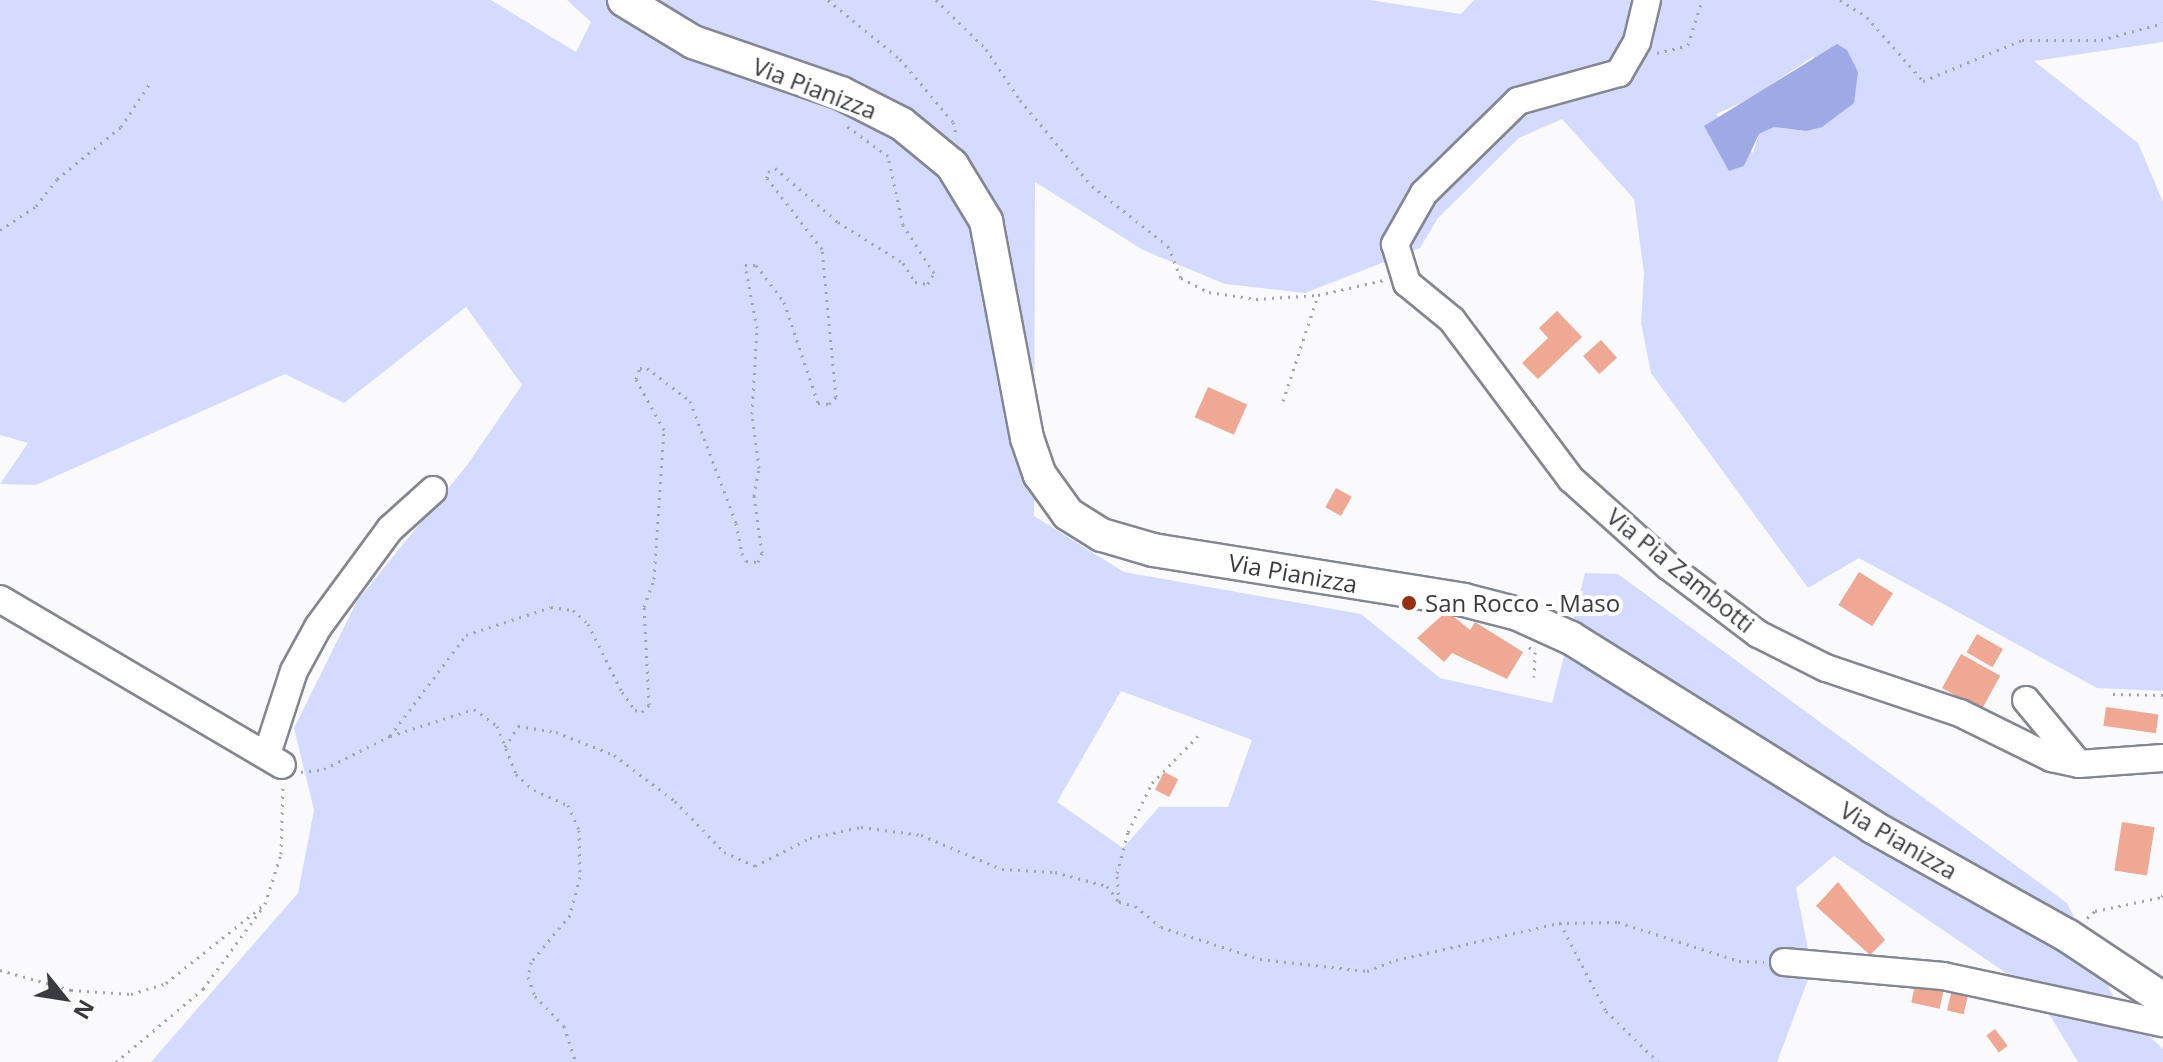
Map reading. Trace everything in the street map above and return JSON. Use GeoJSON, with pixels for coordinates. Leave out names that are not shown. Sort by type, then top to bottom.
{"type":"FeatureCollection","features":[{"type":"Feature","properties":{"kind":"main road","name":"Via Pianizza"},"geometry":{"type":"LineString","coordinates":[[624,0],[693,42],[841,93],[902,124],[952,165],[986,221],[1027,438],[1040,475],[1068,514],[1102,535],[1153,550],[1464,600],[1518,614],[1571,638],[1873,827],[2068,936],[2163,999]]}},
{"type":"Feature","properties":{"kind":"street"},"geometry":{"type":"LineString","coordinates":[[1407,283],[1395,244],[1410,210],[1457,157],[1518,101],[1619,73],[1637,42],[1647,0]]}},
{"type":"Feature","properties":{"kind":"street","name":"Via Pia Zambotti"},"geometry":{"type":"LineString","coordinates":[[1407,283],[1452,320],[1571,479],[1668,566],[1745,625],[1826,668],[1960,713],[2051,758],[2079,764],[2163,758]]}},
{"type":"Feature","properties":{"kind":"street"},"geometry":{"type":"LineString","coordinates":[[0,599],[274,760],[294,671],[318,627],[381,541],[433,490]]}},
{"type":"Feature","properties":{"kind":"street"},"geometry":{"type":"LineString","coordinates":[[2026,700],[2079,764]]}},
{"type":"Feature","properties":{"kind":"street"},"geometry":{"type":"LineString","coordinates":[[1784,962],[1943,976],[2163,1023]]}},
{"type":"Feature","properties":{"kind":"path"},"geometry":{"type":"LineString","coordinates":[[828,0],[900,59],[953,122],[961,150]]}},
{"type":"Feature","properties":{"kind":"path"},"geometry":{"type":"LineString","coordinates":[[936,0],[986,49],[1020,100],[1092,186],[1168,246],[1181,278],[1209,292],[1256,299],[1318,295],[1374,279],[1407,283]]}},
{"type":"Feature","properties":{"kind":"path"},"geometry":{"type":"LineString","coordinates":[[1637,42],[1648,52],[1668,54],[1688,45],[1702,0]]}},
{"type":"Feature","properties":{"kind":"path"},"geometry":{"type":"LineString","coordinates":[[1840,0],[1867,17],[1923,81],[2022,40],[2101,40],[2163,23]]}},
{"type":"Feature","properties":{"kind":"path"},"geometry":{"type":"LineString","coordinates":[[0,230],[36,206],[57,179],[121,127],[150,83]]}},
{"type":"Feature","properties":{"kind":"path"},"geometry":{"type":"LineString","coordinates":[[390,736],[466,635],[551,607],[573,610],[588,624],[622,692],[635,710],[642,712],[649,705],[644,607],[654,579],[664,430],[636,379],[640,368],[647,368],[690,401],[736,523],[742,553],[746,561],[758,562],[762,553],[754,496],[759,468],[752,414],[757,328],[745,265],[756,265],[784,302],[818,403],[829,404],[836,397],[822,249],[767,178],[768,172],[775,168],[838,222],[903,263],[915,282],[928,284],[934,273],[903,225],[888,156],[837,119]]}},
{"type":"Feature","properties":{"kind":"path"},"geometry":{"type":"LineString","coordinates":[[1283,401],[1318,295]]}},
{"type":"Feature","properties":{"kind":"path"},"geometry":{"type":"LineString","coordinates":[[2113,694],[2163,695]]}},
{"type":"Feature","properties":{"kind":"path"},"geometry":{"type":"LineString","coordinates":[[116,1062],[203,989],[265,904],[281,854],[274,760],[303,773],[324,769],[390,736],[474,709],[497,726],[516,774],[534,790],[568,805],[579,830],[580,877],[570,915],[531,962],[528,977],[535,996],[564,1026],[576,1062]]}},
{"type":"Feature","properties":{"kind":"path"},"geometry":{"type":"LineString","coordinates":[[505,747],[518,726],[556,732],[614,755],[675,801],[724,852],[755,866],[810,838],[861,827],[921,835],[1002,869],[1055,872],[1107,886],[1119,902],[1135,906],[1161,927],[1260,959],[1367,971],[1396,960],[1559,923],[1618,922],[1739,961],[1784,962]]}},
{"type":"Feature","properties":{"kind":"path"},"geometry":{"type":"LineString","coordinates":[[1119,902],[1117,873],[1128,832],[1152,783],[1199,735]]}},
{"type":"Feature","properties":{"kind":"path"},"geometry":{"type":"LineString","coordinates":[[2068,936],[2095,911],[2162,897],[2163,893]]}},
{"type":"Feature","properties":{"kind":"path"},"geometry":{"type":"LineString","coordinates":[[0,970],[71,990],[131,994],[166,983],[265,904]]}},
{"type":"Feature","properties":{"kind":"path"},"geometry":{"type":"LineString","coordinates":[[1559,923],[1606,1011],[1658,1062]]}},
{"type":"Feature","properties":{"kind":"shaded area"},"geometry":{"type":"Polygon","coordinates":[[[0,0],[491,0],[576,52],[591,22],[567,0],[1370,0],[1461,14],[1474,0],[2163,0],[2163,42],[2034,61],[2138,143],[2163,202],[2163,691],[2097,688],[1859,558],[1808,588],[1651,373],[1641,323],[1644,273],[1634,199],[1562,119],[1519,138],[1438,218],[1420,248],[1305,293],[1225,284],[1143,250],[1035,182],[1034,516],[1124,572],[1361,614],[1440,678],[1552,703],[1585,573],[1618,574],[2067,903],[2119,1008],[2163,1049],[2163,1062],[2078,1062],[2037,994],[1834,856],[1796,888],[1812,969],[1777,1062],[151,1062],[298,893],[314,810],[294,728],[357,601],[467,465],[522,385],[466,307],[344,403],[285,374],[36,485],[0,484],[28,443],[0,435],[0,0]],[[1814,56],[1748,100],[1716,114],[1753,153],[1759,134],[1774,127],[1806,131],[1814,56]],[[1121,691],[1057,802],[1123,848],[1159,807],[1228,807],[1252,740],[1121,691]]]}},
{"type":"Feature","properties":{"kind":"water"},"geometry":{"type":"Polygon","coordinates":[[[1837,44],[1847,50],[1858,72],[1854,103],[1822,127],[1806,131],[1774,127],[1759,134],[1744,166],[1729,171],[1704,126],[1837,44]]]}},
{"type":"Feature","properties":{"kind":"building"},"geometry":{"type":"Polygon","coordinates":[[[1557,311],[1582,337],[1538,379],[1522,363],[1548,338],[1539,328],[1557,311]]]}},
{"type":"Feature","properties":{"kind":"building"},"geometry":{"type":"Polygon","coordinates":[[[1601,340],[1617,358],[1599,374],[1583,356],[1601,340]]]}},
{"type":"Feature","properties":{"kind":"building"},"geometry":{"type":"Polygon","coordinates":[[[1208,387],[1247,404],[1234,435],[1195,417],[1208,387]]]}},
{"type":"Feature","properties":{"kind":"building"},"geometry":{"type":"Polygon","coordinates":[[[1336,488],[1352,497],[1341,516],[1325,507],[1336,488]]]}},
{"type":"Feature","properties":{"kind":"building"},"geometry":{"type":"Polygon","coordinates":[[[1859,572],[1893,593],[1872,626],[1838,605],[1859,572]]]}},
{"type":"Feature","properties":{"kind":"building"},"geometry":{"type":"Polygon","coordinates":[[[1447,611],[1470,630],[1475,622],[1523,652],[1507,679],[1452,653],[1444,662],[1417,638],[1447,611]]]}},
{"type":"Feature","properties":{"kind":"building"},"geometry":{"type":"Polygon","coordinates":[[[1977,634],[2003,649],[1992,667],[1966,652],[1977,634]]]}},
{"type":"Feature","properties":{"kind":"building"},"geometry":{"type":"Polygon","coordinates":[[[1961,654],[2000,676],[1981,710],[1942,688],[1961,654]]]}},
{"type":"Feature","properties":{"kind":"building"},"geometry":{"type":"Polygon","coordinates":[[[2106,707],[2158,714],[2156,733],[2103,726],[2106,707]]]}},
{"type":"Feature","properties":{"kind":"building"},"geometry":{"type":"Polygon","coordinates":[[[1164,772],[1178,779],[1169,797],[1155,790],[1164,772]]]}},
{"type":"Feature","properties":{"kind":"building"},"geometry":{"type":"Polygon","coordinates":[[[2122,822],[2155,827],[2147,876],[2114,870],[2122,822]]]}},
{"type":"Feature","properties":{"kind":"building"},"geometry":{"type":"Polygon","coordinates":[[[1838,882],[1885,940],[1870,955],[1816,906],[1838,882]]]}},
{"type":"Feature","properties":{"kind":"building"},"geometry":{"type":"Polygon","coordinates":[[[1915,985],[1943,991],[1940,1009],[1911,1003],[1915,985]]]}},
{"type":"Feature","properties":{"kind":"building"},"geometry":{"type":"Polygon","coordinates":[[[1952,989],[1969,993],[1964,1014],[1947,1010],[1952,989]]]}},
{"type":"Feature","properties":{"kind":"building"},"geometry":{"type":"Polygon","coordinates":[[[1995,1029],[2008,1046],[1999,1052],[1986,1036],[1995,1029]]]}},
{"type":"Feature","properties":{"kind":"place","name":"San Rocco - Maso"},"geometry":{"type":"Point","coordinates":[1409,603]}}]}
